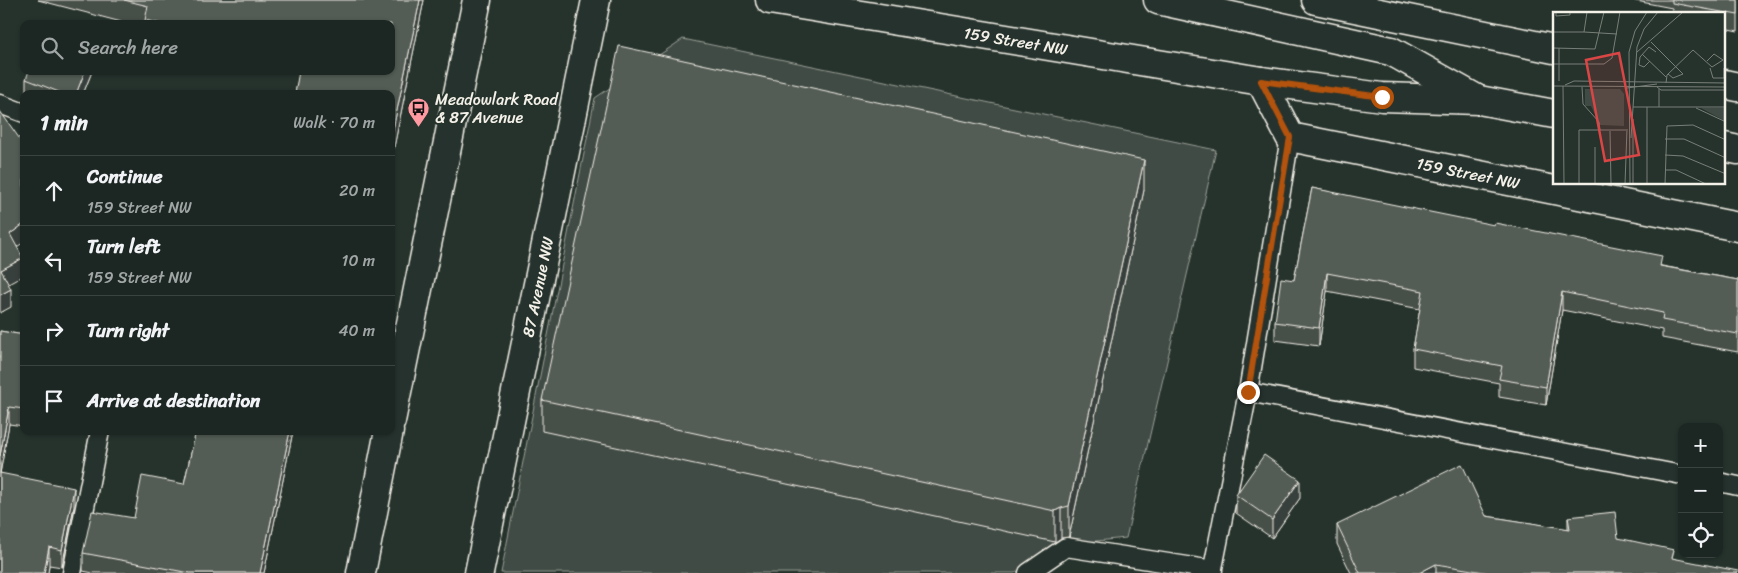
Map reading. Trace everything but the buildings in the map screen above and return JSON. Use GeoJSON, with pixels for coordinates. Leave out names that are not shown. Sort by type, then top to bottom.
{"type":"FeatureCollection","features":[{"type":"Feature","properties":{"kind":"main road"},"geometry":{"type":"LineString","coordinates":[[395,400],[477,0]]}},
{"type":"Feature","properties":{"kind":"main road","name":"87 Avenue NW"},"geometry":{"type":"LineString","coordinates":[[479,573],[596,0]]}},
{"type":"Feature","properties":{"kind":"main road","name":"159 Street NW"},"geometry":{"type":"LineString","coordinates":[[770,0],[1261,81],[1382,97],[1479,100],[1553,114]]}},
{"type":"Feature","properties":{"kind":"main road","name":"159 Street NW"},"geometry":{"type":"LineString","coordinates":[[1158,0],[1391,51],[1479,100]]}},
{"type":"Feature","properties":{"kind":"main road"},"geometry":{"type":"LineString","coordinates":[[1316,0],[1553,49]]}},
{"type":"Feature","properties":{"kind":"main road"},"geometry":{"type":"LineString","coordinates":[[1261,81],[1290,137]]}},
{"type":"Feature","properties":{"kind":"main road","name":"159 Street NW"},"geometry":{"type":"LineString","coordinates":[[1290,137],[1738,227]]}},
{"type":"Feature","properties":{"kind":"main road"},"geometry":{"type":"LineString","coordinates":[[361,573],[388,435]]}},
{"type":"Feature","properties":{"kind":"lane"},"geometry":{"type":"LineString","coordinates":[[0,104],[20,112]]}},
{"type":"Feature","properties":{"kind":"lane"},"geometry":{"type":"LineString","coordinates":[[1028,573],[1066,547],[1212,572],[1248,392],[1290,137]]}},
{"type":"Feature","properties":{"kind":"lane"},"geometry":{"type":"LineString","coordinates":[[1248,392],[1678,474]]}},
{"type":"Feature","properties":{"kind":"lane"},"geometry":{"type":"LineString","coordinates":[[72,573],[99,435]]}},
{"type":"Feature","properties":{"kind":"lane"},"geometry":{"type":"LineString","coordinates":[[1723,483],[1738,486]]}},
{"type":"Feature","properties":{"kind":"shaded area"},"geometry":{"type":"Polygon","coordinates":[[[683,39],[1216,150],[1126,538],[1067,544],[1015,573],[501,573],[595,98],[683,39]]]}},
{"type":"Feature","properties":{"kind":"place","name":"Meadowlark Road & 87 Avenue"},"geometry":{"type":"Point","coordinates":[419,127]}},
{"type":"Feature","properties":{"kind":"route"},"geometry":{"type":"LineString","coordinates":[[1248,392],[1290,137],[1261,81],[1382,97]]}}]}
